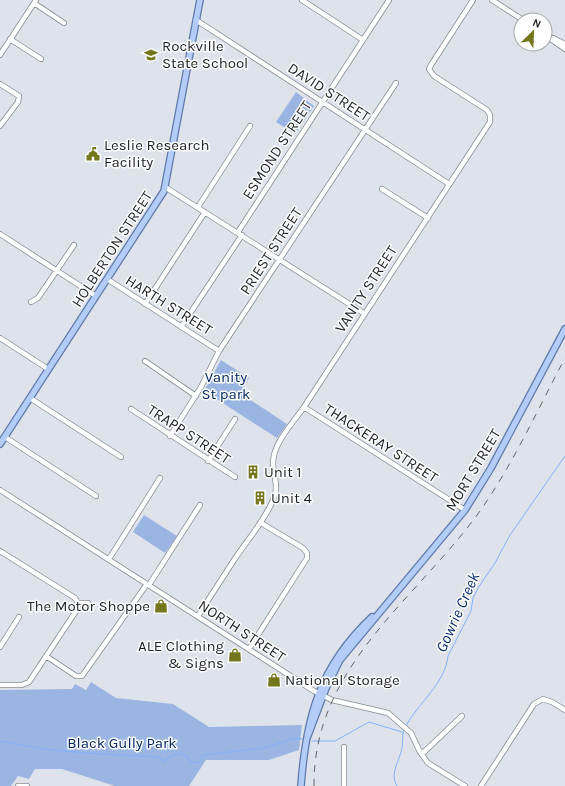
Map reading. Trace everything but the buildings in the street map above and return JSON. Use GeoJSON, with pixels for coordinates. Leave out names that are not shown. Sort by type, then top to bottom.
{"type":"FeatureCollection","features":[{"type":"Feature","properties":{"kind":"main road","name":"HOLBERTON STREET"},"geometry":{"type":"LineString","coordinates":[[0,444],[165,187],[200,0]]}},
{"type":"Feature","properties":{"kind":"main road","name":"MORT STREET"},"geometry":{"type":"LineString","coordinates":[[301,786],[305,748],[330,669],[343,647],[362,626],[382,609],[465,510],[491,468],[565,328]]}},
{"type":"Feature","properties":{"kind":"street"},"geometry":{"type":"LineString","coordinates":[[302,0],[363,40]]}},
{"type":"Feature","properties":{"kind":"street","name":"ESMOND STREET"},"geometry":{"type":"LineString","coordinates":[[181,327],[389,0]]}},
{"type":"Feature","properties":{"kind":"street","name":"VANITY STREET"},"geometry":{"type":"LineString","coordinates":[[198,616],[261,523],[277,490],[273,462],[275,451],[490,122],[490,115],[487,110],[434,76],[429,69],[430,64],[473,0]]}},
{"type":"Feature","properties":{"kind":"street"},"geometry":{"type":"LineString","coordinates":[[492,0],[513,14]]}},
{"type":"Feature","properties":{"kind":"street"},"geometry":{"type":"LineString","coordinates":[[0,55],[35,1],[64,23]]}},
{"type":"Feature","properties":{"kind":"street","name":"DAVID STREET"},"geometry":{"type":"LineString","coordinates":[[196,20],[449,184]]}},
{"type":"Feature","properties":{"kind":"street"},"geometry":{"type":"LineString","coordinates":[[553,38],[565,44]]}},
{"type":"Feature","properties":{"kind":"street"},"geometry":{"type":"LineString","coordinates":[[10,39],[41,59]]}},
{"type":"Feature","properties":{"kind":"street"},"geometry":{"type":"LineString","coordinates":[[553,40],[565,49]]}},
{"type":"Feature","properties":{"kind":"street","name":"PRIEST STREET"},"geometry":{"type":"LineString","coordinates":[[170,436],[196,396],[219,351],[396,83]]}},
{"type":"Feature","properties":{"kind":"street"},"geometry":{"type":"LineString","coordinates":[[0,84],[19,96],[18,102],[0,126]]}},
{"type":"Feature","properties":{"kind":"street"},"geometry":{"type":"LineString","coordinates":[[198,207],[250,126]]}},
{"type":"Feature","properties":{"kind":"street"},"geometry":{"type":"LineString","coordinates":[[165,187],[364,314]]}},
{"type":"Feature","properties":{"kind":"street"},"geometry":{"type":"LineString","coordinates":[[382,189],[428,218]]}},
{"type":"Feature","properties":{"kind":"street"},"geometry":{"type":"LineString","coordinates":[[145,304],[205,212]]}},
{"type":"Feature","properties":{"kind":"street"},"geometry":{"type":"LineString","coordinates":[[0,234],[96,296]]}},
{"type":"Feature","properties":{"kind":"street"},"geometry":{"type":"LineString","coordinates":[[31,302],[38,298],[74,245]]}},
{"type":"Feature","properties":{"kind":"street","name":"HARTH STREET"},"geometry":{"type":"LineString","coordinates":[[107,279],[219,351]]}},
{"type":"Feature","properties":{"kind":"street"},"geometry":{"type":"LineString","coordinates":[[0,338],[48,369]]}},
{"type":"Feature","properties":{"kind":"street"},"geometry":{"type":"LineString","coordinates":[[145,361],[196,396]]}},
{"type":"Feature","properties":{"kind":"street"},"geometry":{"type":"LineString","coordinates":[[30,398],[121,457]]}},
{"type":"Feature","properties":{"kind":"street","name":"THACKERAY STREET"},"geometry":{"type":"LineString","coordinates":[[304,407],[465,510]]}},
{"type":"Feature","properties":{"kind":"street","name":"TRAPP STREET"},"geometry":{"type":"LineString","coordinates":[[131,409],[170,436],[235,477]]}},
{"type":"Feature","properties":{"kind":"street"},"geometry":{"type":"LineString","coordinates":[[208,460],[235,419]]}},
{"type":"Feature","properties":{"kind":"street"},"geometry":{"type":"LineString","coordinates":[[5,437],[96,496]]}},
{"type":"Feature","properties":{"kind":"street"},"geometry":{"type":"LineString","coordinates":[[109,559],[160,478]]}},
{"type":"Feature","properties":{"kind":"street","name":"NORTH STREET"},"geometry":{"type":"LineString","coordinates":[[0,490],[321,695],[353,705],[384,712],[402,724],[409,731],[416,740],[420,752],[428,763],[465,786]]}},
{"type":"Feature","properties":{"kind":"street"},"geometry":{"type":"LineString","coordinates":[[46,656],[76,676],[82,676],[148,585],[200,505]]}},
{"type":"Feature","properties":{"kind":"street"},"geometry":{"type":"LineString","coordinates":[[249,650],[307,558],[307,553],[303,548],[261,523]]}},
{"type":"Feature","properties":{"kind":"street"},"geometry":{"type":"LineString","coordinates":[[0,551],[75,598],[78,603],[78,608],[29,682],[22,685],[0,685]]}},
{"type":"Feature","properties":{"kind":"street"},"geometry":{"type":"LineString","coordinates":[[78,603],[88,603]]}},
{"type":"Feature","properties":{"kind":"street"},"geometry":{"type":"LineString","coordinates":[[0,647],[19,617]]}},
{"type":"Feature","properties":{"kind":"street"},"geometry":{"type":"LineString","coordinates":[[481,786],[534,704],[543,699],[552,702],[565,710]]}},
{"type":"Feature","properties":{"kind":"street"},"geometry":{"type":"LineString","coordinates":[[420,752],[424,752],[462,716]]}},
{"type":"Feature","properties":{"kind":"street"},"geometry":{"type":"LineString","coordinates":[[344,748],[344,786]]}},
{"type":"Feature","properties":{"kind":"street"},"geometry":{"type":"LineString","coordinates":[[19,785],[27,786]]}},
{"type":"Feature","properties":{"kind":"green space"},"geometry":{"type":"Polygon","coordinates":[[[296,92],[314,106],[295,134],[276,122],[296,92]]]}},
{"type":"Feature","properties":{"kind":"green space","name":"Vanity St park"},"geometry":{"type":"Polygon","coordinates":[[[221,360],[249,378],[240,393],[287,424],[277,438],[204,391],[221,360]]]}},
{"type":"Feature","properties":{"kind":"green space"},"geometry":{"type":"Polygon","coordinates":[[[144,515],[177,536],[165,553],[133,532],[144,515]]]}},
{"type":"Feature","properties":{"kind":"green space","name":"Black Gully Park"},"geometry":{"type":"Polygon","coordinates":[[[91,682],[116,698],[173,704],[209,727],[302,725],[299,750],[269,760],[206,760],[189,786],[115,786],[62,769],[35,769],[29,779],[18,776],[11,786],[0,786],[0,690],[72,689],[75,684],[86,690],[91,682]]]}},
{"type":"Feature","properties":{"kind":"waterway","name":"Gowrie Creek"},"geometry":{"type":"LineString","coordinates":[[406,726],[442,676],[448,656],[471,611],[473,598],[478,588],[495,563],[510,535],[565,456]]}},
{"type":"Feature","properties":{"kind":"waterway"},"geometry":{"type":"LineString","coordinates":[[312,741],[335,741],[369,722],[402,732]]}},
{"type":"Feature","properties":{"kind":"waterway","name":"Gowrie Creek"},"geometry":{"type":"LineString","coordinates":[[397,786],[394,777],[401,753],[404,729]]}},
{"type":"Feature","properties":{"kind":"waterway"},"geometry":{"type":"LineString","coordinates":[[0,741],[44,749],[157,757],[164,761],[178,753],[187,756],[191,763],[201,762],[203,755],[264,748],[295,738],[302,739]]}},
{"type":"Feature","properties":{"kind":"railway"},"geometry":{"type":"LineString","coordinates":[[314,786],[318,743],[331,705],[349,670],[399,605],[480,511],[525,436],[565,358]]}},
{"type":"Feature","properties":{"kind":"place","name":"Rockville State School"},"geometry":{"type":"Point","coordinates":[151,55]}},
{"type":"Feature","properties":{"kind":"place","name":"Leslie Research Facility"},"geometry":{"type":"Point","coordinates":[93,154]}},
{"type":"Feature","properties":{"kind":"place","name":"Unit 1"},"geometry":{"type":"Point","coordinates":[253,472]}},
{"type":"Feature","properties":{"kind":"place","name":"Unit 4"},"geometry":{"type":"Point","coordinates":[260,498]}},
{"type":"Feature","properties":{"kind":"place","name":"The Motor Shoppe"},"geometry":{"type":"Point","coordinates":[161,606]}},
{"type":"Feature","properties":{"kind":"place","name":"ALE Clothing & Signs"},"geometry":{"type":"Point","coordinates":[235,655]}},
{"type":"Feature","properties":{"kind":"place","name":"National Storage"},"geometry":{"type":"Point","coordinates":[274,680]}}]}
